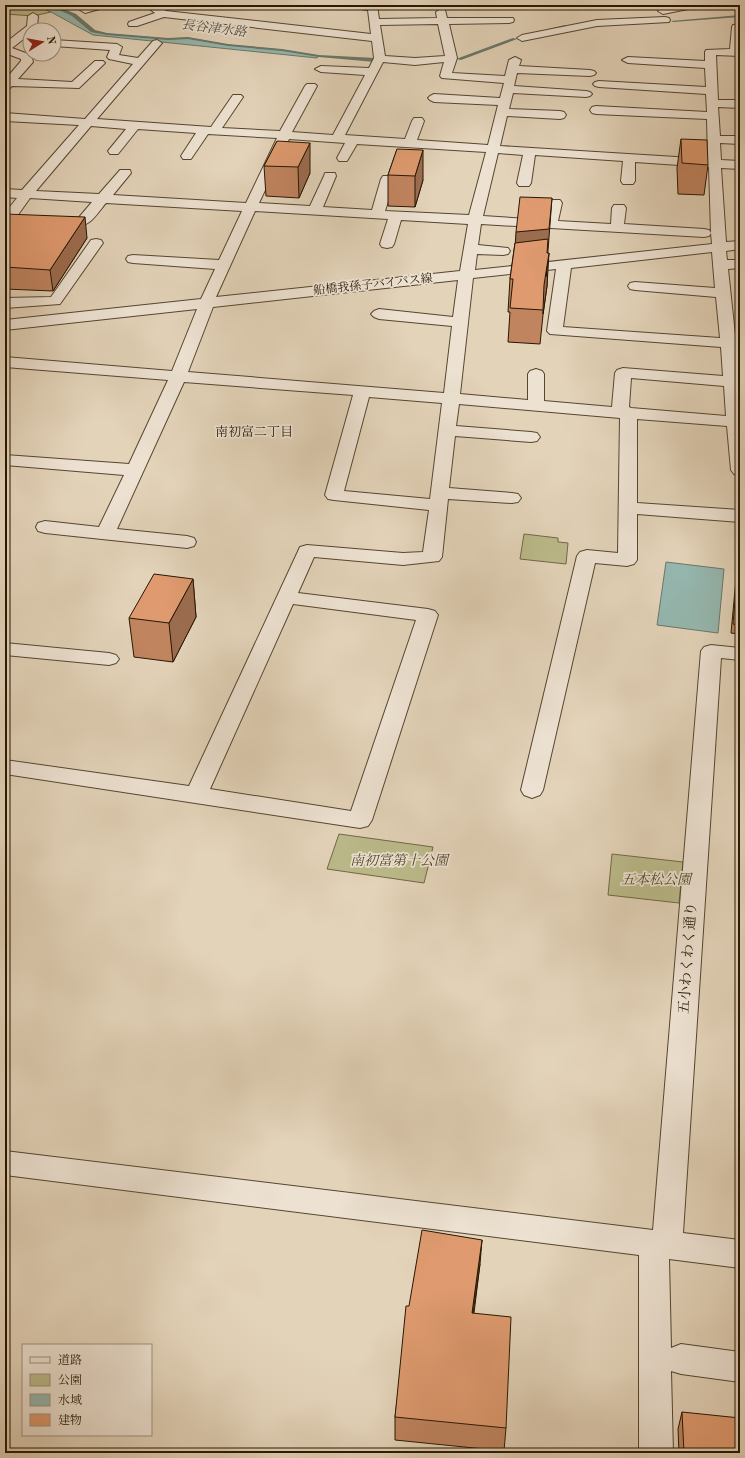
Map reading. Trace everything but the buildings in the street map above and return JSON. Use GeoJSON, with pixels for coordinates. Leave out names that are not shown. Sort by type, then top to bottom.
{"type":"FeatureCollection","features":[{"type":"Feature","properties":{"kind":"street"},"geometry":{"type":"LineString","coordinates":[[86,10],[103,5]]}},
{"type":"Feature","properties":{"kind":"street"},"geometry":{"type":"LineString","coordinates":[[149,5],[163,14]]}},
{"type":"Feature","properties":{"kind":"street"},"geometry":{"type":"LineString","coordinates":[[337,139],[380,58],[372,6],[353,5]]}},
{"type":"Feature","properties":{"kind":"street"},"geometry":{"type":"LineString","coordinates":[[522,38],[597,23],[663,16],[694,5]]}},
{"type":"Feature","properties":{"kind":"street"},"geometry":{"type":"LineString","coordinates":[[222,20],[230,10]]}},
{"type":"Feature","properties":{"kind":"street"},"geometry":{"type":"LineString","coordinates":[[133,24],[163,14],[377,38]]}},
{"type":"Feature","properties":{"kind":"street"},"geometry":{"type":"LineString","coordinates":[[5,49],[32,27],[32,16]]}},
{"type":"Feature","properties":{"kind":"street"},"geometry":{"type":"LineString","coordinates":[[374,22],[442,17],[508,16],[518,35],[533,42]]}},
{"type":"Feature","properties":{"kind":"street"},"geometry":{"type":"LineString","coordinates":[[442,17],[451,58],[446,76],[586,94]]}},
{"type":"Feature","properties":{"kind":"street"},"geometry":{"type":"LineString","coordinates":[[579,26],[595,34]]}},
{"type":"Feature","properties":{"kind":"street"},"geometry":{"type":"LineString","coordinates":[[740,27],[737,27],[738,53],[710,52],[720,247],[740,470]]}},
{"type":"Feature","properties":{"kind":"street"},"geometry":{"type":"LineString","coordinates":[[62,43],[117,46],[113,57],[141,62]]}},
{"type":"Feature","properties":{"kind":"street"},"geometry":{"type":"LineString","coordinates":[[5,223],[26,194],[157,43]]}},
{"type":"Feature","properties":{"kind":"street"},"geometry":{"type":"LineString","coordinates":[[5,49],[22,55]]}},
{"type":"Feature","properties":{"kind":"street"},"geometry":{"type":"LineString","coordinates":[[380,58],[414,62],[451,58]]}},
{"type":"Feature","properties":{"kind":"street"},"geometry":{"type":"LineString","coordinates":[[628,60],[711,65]]}},
{"type":"Feature","properties":{"kind":"street"},"geometry":{"type":"LineString","coordinates":[[9,81],[28,62]]}},
{"type":"Feature","properties":{"kind":"street"},"geometry":{"type":"LineString","coordinates":[[9,81],[75,86],[99,63]]}},
{"type":"Feature","properties":{"kind":"street"},"geometry":{"type":"LineString","coordinates":[[321,69],[372,72]]}},
{"type":"Feature","properties":{"kind":"street"},"geometry":{"type":"LineString","coordinates":[[434,98],[590,73]]}},
{"type":"Feature","properties":{"kind":"street"},"geometry":{"type":"LineString","coordinates":[[9,81],[70,97]]}},
{"type":"Feature","properties":{"kind":"street"},"geometry":{"type":"LineString","coordinates":[[599,84],[712,103]]}},
{"type":"Feature","properties":{"kind":"street"},"geometry":{"type":"LineString","coordinates":[[509,85],[560,115]]}},
{"type":"Feature","properties":{"kind":"street"},"geometry":{"type":"LineString","coordinates":[[196,795],[307,550],[403,559],[432,557],[470,249],[475,220],[509,85]]}},
{"type":"Feature","properties":{"kind":"street"},"geometry":{"type":"LineString","coordinates":[[106,534],[134,470],[178,377],[207,303],[224,265],[284,136],[311,86]]}},
{"type":"Feature","properties":{"kind":"street"},"geometry":{"type":"LineString","coordinates":[[187,156],[237,97]]}},
{"type":"Feature","properties":{"kind":"street"},"geometry":{"type":"LineString","coordinates":[[596,110],[712,103],[740,104]]}},
{"type":"Feature","properties":{"kind":"street"},"geometry":{"type":"LineString","coordinates":[[5,117],[409,144],[428,151],[493,149],[740,165]]}},
{"type":"Feature","properties":{"kind":"street"},"geometry":{"type":"LineString","coordinates":[[409,144],[418,121]]}},
{"type":"Feature","properties":{"kind":"street"},"geometry":{"type":"LineString","coordinates":[[114,151],[135,125]]}},
{"type":"Feature","properties":{"kind":"street"},"geometry":{"type":"LineString","coordinates":[[714,139],[740,140]]}},
{"type":"Feature","properties":{"kind":"street"},"geometry":{"type":"LineString","coordinates":[[343,158],[353,140]]}},
{"type":"Feature","properties":{"kind":"street"},"geometry":{"type":"LineString","coordinates":[[524,183],[530,151]]}},
{"type":"Feature","properties":{"kind":"street"},"geometry":{"type":"LineString","coordinates":[[628,181],[629,158]]}},
{"type":"Feature","properties":{"kind":"street"},"geometry":{"type":"LineString","coordinates":[[82,222],[125,173]]}},
{"type":"Feature","properties":{"kind":"street"},"geometry":{"type":"LineString","coordinates":[[315,211],[330,176]]}},
{"type":"Feature","properties":{"kind":"street"},"geometry":{"type":"LineString","coordinates":[[377,214],[388,179]]}},
{"type":"Feature","properties":{"kind":"street"},"geometry":{"type":"LineString","coordinates":[[5,193],[704,233]]}},
{"type":"Feature","properties":{"kind":"street"},"geometry":{"type":"LineString","coordinates":[[320,198],[365,201]]}},
{"type":"Feature","properties":{"kind":"street"},"geometry":{"type":"LineString","coordinates":[[550,224],[555,203]]}},
{"type":"Feature","properties":{"kind":"street"},"geometry":{"type":"LineString","coordinates":[[617,228],[620,208]]}},
{"type":"Feature","properties":{"kind":"street"},"geometry":{"type":"LineString","coordinates":[[387,244],[396,215]]}},
{"type":"Feature","properties":{"kind":"street"},"geometry":{"type":"LineString","coordinates":[[57,320],[55,301],[96,243]]}},
{"type":"Feature","properties":{"kind":"street","name":"船橋我孫子バイパス線"},"geometry":{"type":"LineString","coordinates":[[5,326],[740,245]]}},
{"type":"Feature","properties":{"kind":"street"},"geometry":{"type":"LineString","coordinates":[[470,249],[503,251]]}},
{"type":"Feature","properties":{"kind":"street"},"geometry":{"type":"LineString","coordinates":[[132,259],[224,265]]}},
{"type":"Feature","properties":{"kind":"street"},"geometry":{"type":"LineString","coordinates":[[564,264],[555,332],[729,343]]}},
{"type":"Feature","properties":{"kind":"street"},"geometry":{"type":"LineString","coordinates":[[722,265],[740,264]]}},
{"type":"Feature","properties":{"kind":"street"},"geometry":{"type":"LineString","coordinates":[[635,286],[724,293]]}},
{"type":"Feature","properties":{"kind":"street"},"geometry":{"type":"LineString","coordinates":[[5,303],[55,301]]}},
{"type":"Feature","properties":{"kind":"street"},"geometry":{"type":"LineString","coordinates":[[379,314],[460,322]]}},
{"type":"Feature","properties":{"kind":"street"},"geometry":{"type":"LineString","coordinates":[[5,362],[736,422]]}},
{"type":"Feature","properties":{"kind":"street"},"geometry":{"type":"LineString","coordinates":[[629,414],[620,409],[623,373],[732,382]]}},
{"type":"Feature","properties":{"kind":"street"},"geometry":{"type":"LineString","coordinates":[[536,374],[536,406]]}},
{"type":"Feature","properties":{"kind":"street"},"geometry":{"type":"LineString","coordinates":[[362,392],[334,495],[439,499],[512,498]]}},
{"type":"Feature","properties":{"kind":"street"},"geometry":{"type":"LineString","coordinates":[[532,790],[586,556],[627,560],[629,414]]}},
{"type":"Feature","properties":{"kind":"street"},"geometry":{"type":"LineString","coordinates":[[447,430],[531,437]]}},
{"type":"Feature","properties":{"kind":"street"},"geometry":{"type":"LineString","coordinates":[[5,460],[134,470]]}},
{"type":"Feature","properties":{"kind":"street"},"geometry":{"type":"LineString","coordinates":[[628,508],[740,516]]}},
{"type":"Feature","properties":{"kind":"street"},"geometry":{"type":"LineString","coordinates":[[45,526],[187,542]]}},
{"type":"Feature","properties":{"kind":"street"},"geometry":{"type":"LineString","coordinates":[[5,767],[360,820],[428,615],[286,597]]}},
{"type":"Feature","properties":{"kind":"street"},"geometry":{"type":"LineString","coordinates":[[5,649],[109,659]]}},
{"type":"Feature","properties":{"kind":"street","name":"五小わくわく通り"},"geometry":{"type":"LineString","coordinates":[[661,1245],[711,651],[740,654]]}},
{"type":"Feature","properties":{"kind":"street"},"geometry":{"type":"LineString","coordinates":[[5,1163],[740,1254]]}},
{"type":"Feature","properties":{"kind":"street"},"geometry":{"type":"LineString","coordinates":[[656,1453],[661,1245]]}},
{"type":"Feature","properties":{"kind":"street"},"geometry":{"type":"LineString","coordinates":[[681,1360],[740,1367]]}},
{"type":"Feature","properties":{"kind":"green space"},"geometry":{"type":"Polygon","coordinates":[[[5,5],[35,5],[51,12],[33,16],[5,14],[5,5]]]}},
{"type":"Feature","properties":{"kind":"green space"},"geometry":{"type":"Polygon","coordinates":[[[524,534],[558,538],[558,542],[568,543],[566,564],[520,559],[524,534]]]}},
{"type":"Feature","properties":{"kind":"green space","name":"南初富第十公園"},"geometry":{"type":"Polygon","coordinates":[[[339,834],[433,847],[424,883],[327,869],[339,834]]]}},
{"type":"Feature","properties":{"kind":"green space","name":"五本松公園"},"geometry":{"type":"Polygon","coordinates":[[[612,854],[683,862],[679,903],[608,895],[612,854]]]}},
{"type":"Feature","properties":{"kind":"water"},"geometry":{"type":"Polygon","coordinates":[[[35,5],[52,5],[57,7],[74,15],[93,31],[107,34],[168,39],[188,38],[228,45],[282,50],[319,56],[317,58],[93,35],[35,5]]]}},
{"type":"Feature","properties":{"kind":"water"},"geometry":{"type":"Polygon","coordinates":[[[666,562],[724,569],[718,633],[657,625],[666,562]]]}},
{"type":"Feature","properties":{"kind":"waterway","name":"長谷津水路"},"geometry":{"type":"LineString","coordinates":[[57,7],[74,15],[93,31],[107,34],[168,39],[188,38],[228,45],[282,50],[319,56],[375,60]]}},
{"type":"Feature","properties":{"kind":"waterway","name":"長谷津水路"},"geometry":{"type":"LineString","coordinates":[[673,21],[740,16]]}},
{"type":"Feature","properties":{"kind":"waterway","name":"長谷津水路"},"geometry":{"type":"LineString","coordinates":[[547,30],[565,26]]}},
{"type":"Feature","properties":{"kind":"waterway","name":"長谷津水路"},"geometry":{"type":"LineString","coordinates":[[459,59],[515,39]]}},
{"type":"Feature","properties":{"kind":"district","name":"南初富二丁目"},"geometry":{"type":"Point","coordinates":[254,432]}}]}
